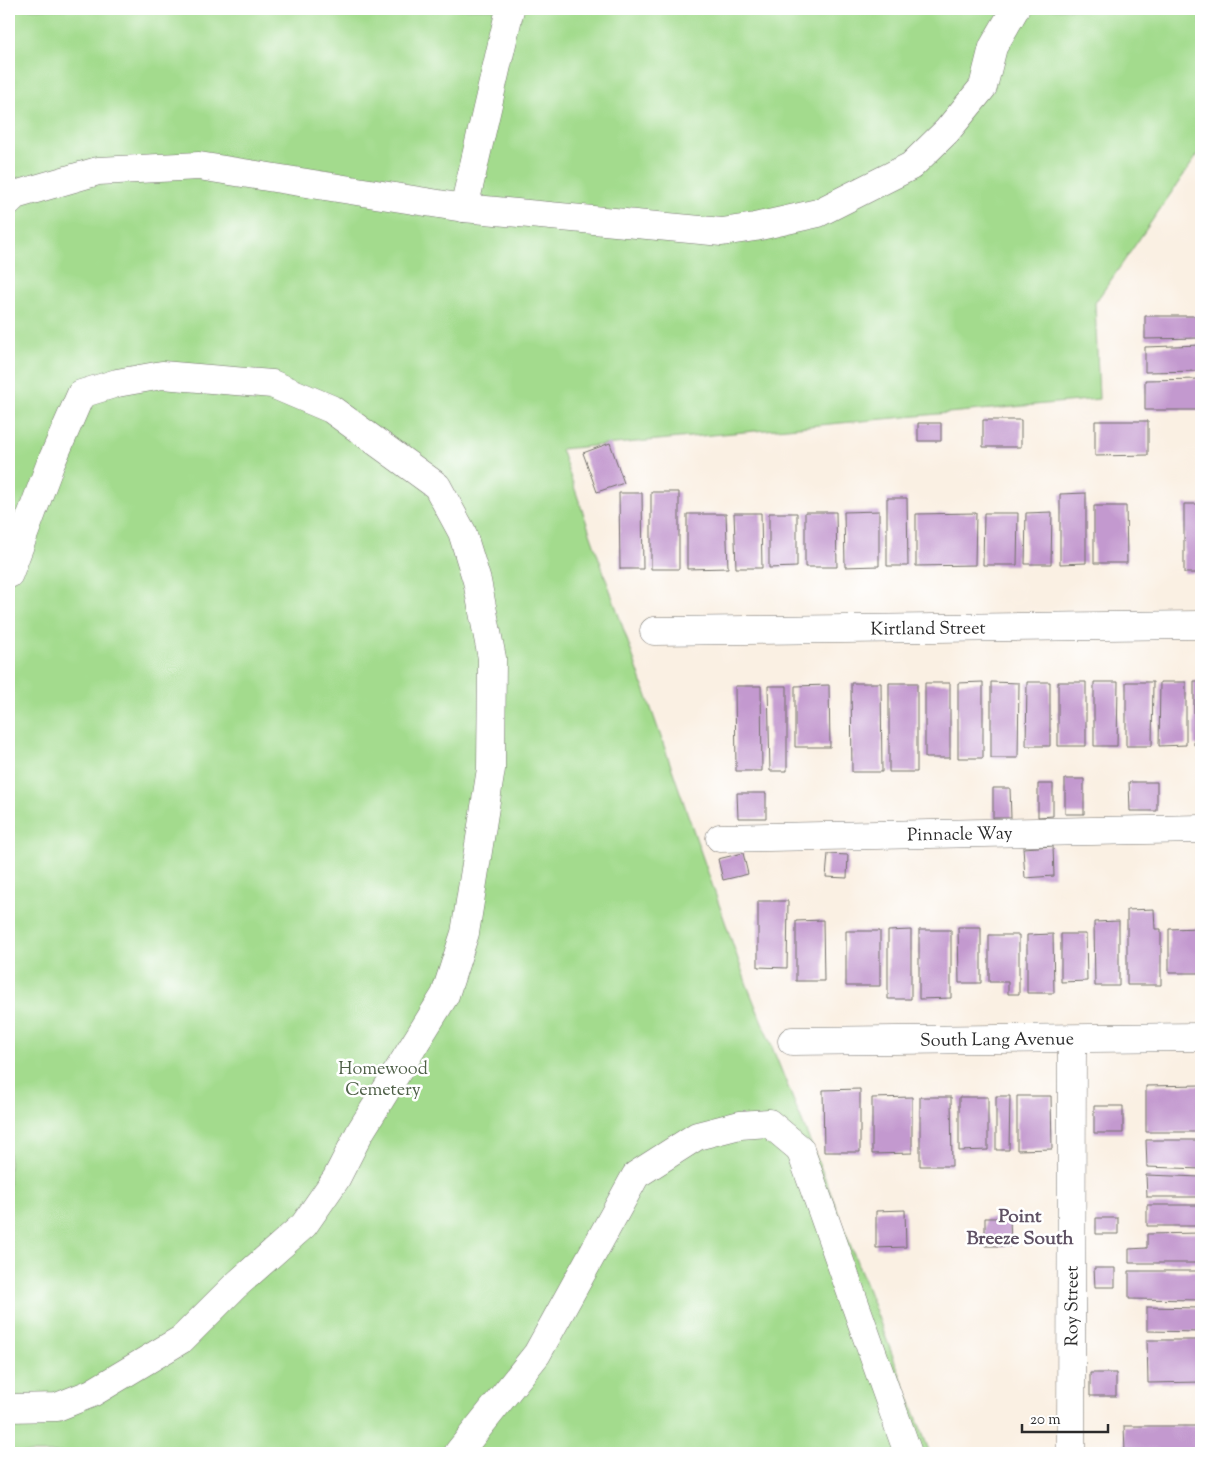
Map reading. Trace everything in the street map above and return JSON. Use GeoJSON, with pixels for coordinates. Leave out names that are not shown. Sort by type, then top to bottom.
{"type":"FeatureCollection","features":[{"type":"Feature","properties":{"kind":"street"},"geometry":{"type":"LineString","coordinates":[[464,208],[510,9]]}},
{"type":"Feature","properties":{"kind":"street"},"geometry":{"type":"LineString","coordinates":[[9,201],[15,195],[98,171],[199,166],[464,208],[722,232],[818,214],[911,166],[948,131],[983,87],[994,47],[1015,9]]}},
{"type":"Feature","properties":{"kind":"street"},"geometry":{"type":"LineString","coordinates":[[9,574],[50,465],[81,394],[117,383],[162,375],[272,384],[331,409],[437,486],[462,532],[470,557],[479,591],[492,658],[492,667],[491,769],[465,933],[445,995],[360,1132],[336,1179],[304,1225],[234,1287],[182,1339],[92,1393],[57,1407],[9,1408]]}},
{"type":"Feature","properties":{"kind":"street","name":"Kirtland Street"},"geometry":{"type":"LineString","coordinates":[[654,631],[1201,626]]}},
{"type":"Feature","properties":{"kind":"street","name":"Pinnacle Way"},"geometry":{"type":"LineString","coordinates":[[720,838],[1201,829]]}},
{"type":"Feature","properties":{"kind":"street","name":"South Lang Avenue"},"geometry":{"type":"LineString","coordinates":[[792,1041],[1201,1037]]}},
{"type":"Feature","properties":{"kind":"street","name":"Roy Street"},"geometry":{"type":"LineString","coordinates":[[1071,1452],[1072,1039]]}},
{"type":"Feature","properties":{"kind":"street"},"geometry":{"type":"LineString","coordinates":[[458,1453],[537,1354],[636,1174],[697,1136],[740,1125],[769,1123],[800,1149],[908,1453]]}},
{"type":"Feature","properties":{"kind":"green space","name":"Homewood Cemetery"},"geometry":{"type":"Polygon","coordinates":[[[9,9],[1201,9],[1201,150],[1095,303],[1099,399],[561,449],[747,985],[826,1181],[930,1453],[9,1453],[9,9]]]}},
{"type":"Feature","properties":{"kind":"building"},"geometry":{"type":"Polygon","coordinates":[[[1145,316],[1201,316],[1201,338],[1145,339],[1145,316]]]}},
{"type":"Feature","properties":{"kind":"building"},"geometry":{"type":"Polygon","coordinates":[[[1201,345],[1201,371],[1145,372],[1145,347],[1201,345]]]}},
{"type":"Feature","properties":{"kind":"building"},"geometry":{"type":"Polygon","coordinates":[[[1201,379],[1201,410],[1145,410],[1145,380],[1201,379]]]}},
{"type":"Feature","properties":{"kind":"building"},"geometry":{"type":"Polygon","coordinates":[[[983,420],[1021,420],[1021,447],[983,447],[983,420]]]}},
{"type":"Feature","properties":{"kind":"building"},"geometry":{"type":"Polygon","coordinates":[[[1095,421],[1148,421],[1148,455],[1095,456],[1095,421]]]}},
{"type":"Feature","properties":{"kind":"building"},"geometry":{"type":"Polygon","coordinates":[[[918,423],[941,423],[941,441],[918,441],[918,423]]]}},
{"type":"Feature","properties":{"kind":"building"},"geometry":{"type":"Polygon","coordinates":[[[610,443],[624,483],[597,492],[583,453],[610,443]]]}},
{"type":"Feature","properties":{"kind":"building"},"geometry":{"type":"Polygon","coordinates":[[[651,492],[679,492],[679,569],[651,569],[651,492]]]}},
{"type":"Feature","properties":{"kind":"building"},"geometry":{"type":"Polygon","coordinates":[[[619,493],[642,493],[643,569],[620,569],[619,493]]]}},
{"type":"Feature","properties":{"kind":"building"},"geometry":{"type":"Polygon","coordinates":[[[1086,493],[1086,563],[1060,564],[1060,494],[1086,493]]]}},
{"type":"Feature","properties":{"kind":"building"},"geometry":{"type":"Polygon","coordinates":[[[887,498],[907,498],[908,566],[887,566],[887,498]]]}},
{"type":"Feature","properties":{"kind":"building"},"geometry":{"type":"Polygon","coordinates":[[[1184,504],[1201,504],[1201,573],[1184,573],[1184,504]]]}},
{"type":"Feature","properties":{"kind":"building"},"geometry":{"type":"Polygon","coordinates":[[[1094,506],[1126,506],[1127,563],[1094,563],[1094,506]]]}},
{"type":"Feature","properties":{"kind":"building"},"geometry":{"type":"Polygon","coordinates":[[[879,511],[879,566],[845,567],[844,512],[879,511]]]}},
{"type":"Feature","properties":{"kind":"building"},"geometry":{"type":"Polygon","coordinates":[[[805,512],[836,512],[837,567],[805,567],[805,512]]]}},
{"type":"Feature","properties":{"kind":"building"},"geometry":{"type":"Polygon","coordinates":[[[1052,512],[1051,564],[1025,564],[1026,513],[1052,512]]]}},
{"type":"Feature","properties":{"kind":"building"},"geometry":{"type":"Polygon","coordinates":[[[734,513],[761,513],[762,568],[736,568],[734,513]]]}},
{"type":"Feature","properties":{"kind":"building"},"geometry":{"type":"Polygon","coordinates":[[[769,513],[797,513],[797,567],[769,568],[769,513]]]}},
{"type":"Feature","properties":{"kind":"building"},"geometry":{"type":"Polygon","coordinates":[[[976,513],[975,565],[916,566],[916,514],[976,513]]]}},
{"type":"Feature","properties":{"kind":"building"},"geometry":{"type":"Polygon","coordinates":[[[984,513],[1018,513],[1017,565],[983,565],[984,513]]]}},
{"type":"Feature","properties":{"kind":"building"},"geometry":{"type":"Polygon","coordinates":[[[687,514],[726,514],[728,568],[687,569],[687,514]]]}},
{"type":"Feature","properties":{"kind":"building"},"geometry":{"type":"Polygon","coordinates":[[[1194,681],[1201,681],[1201,745],[1194,745],[1194,681]]]}},
{"type":"Feature","properties":{"kind":"building"},"geometry":{"type":"Polygon","coordinates":[[[983,682],[983,758],[958,758],[958,683],[983,682]]]}},
{"type":"Feature","properties":{"kind":"building"},"geometry":{"type":"Polygon","coordinates":[[[991,682],[1019,683],[1018,758],[991,758],[991,682]]]}},
{"type":"Feature","properties":{"kind":"building"},"geometry":{"type":"Polygon","coordinates":[[[1027,682],[1050,682],[1050,746],[1026,746],[1027,682]]]}},
{"type":"Feature","properties":{"kind":"building"},"geometry":{"type":"Polygon","coordinates":[[[1058,682],[1086,682],[1086,746],[1058,746],[1058,682]]]}},
{"type":"Feature","properties":{"kind":"building"},"geometry":{"type":"Polygon","coordinates":[[[1094,682],[1118,682],[1117,746],[1094,746],[1094,682]]]}},
{"type":"Feature","properties":{"kind":"building"},"geometry":{"type":"Polygon","coordinates":[[[1126,682],[1153,682],[1152,746],[1126,746],[1126,682]]]}},
{"type":"Feature","properties":{"kind":"building"},"geometry":{"type":"Polygon","coordinates":[[[1160,682],[1186,682],[1186,745],[1159,746],[1160,682]]]}},
{"type":"Feature","properties":{"kind":"building"},"geometry":{"type":"Polygon","coordinates":[[[851,683],[881,683],[882,772],[852,772],[851,683]]]}},
{"type":"Feature","properties":{"kind":"building"},"geometry":{"type":"Polygon","coordinates":[[[889,683],[917,683],[917,772],[889,772],[889,683]]]}},
{"type":"Feature","properties":{"kind":"building"},"geometry":{"type":"Polygon","coordinates":[[[925,683],[950,683],[950,758],[925,758],[925,683]]]}},
{"type":"Feature","properties":{"kind":"building"},"geometry":{"type":"Polygon","coordinates":[[[829,685],[830,747],[795,747],[795,686],[829,685]]]}},
{"type":"Feature","properties":{"kind":"building"},"geometry":{"type":"Polygon","coordinates":[[[735,686],[761,686],[762,771],[736,771],[735,686]]]}},
{"type":"Feature","properties":{"kind":"building"},"geometry":{"type":"Polygon","coordinates":[[[768,686],[787,686],[787,771],[770,771],[768,686]]]}},
{"type":"Feature","properties":{"kind":"building"},"geometry":{"type":"Polygon","coordinates":[[[1065,779],[1084,779],[1084,814],[1065,814],[1065,779]]]}},
{"type":"Feature","properties":{"kind":"building"},"geometry":{"type":"Polygon","coordinates":[[[1129,782],[1157,782],[1157,811],[1130,811],[1129,782]]]}},
{"type":"Feature","properties":{"kind":"building"},"geometry":{"type":"Polygon","coordinates":[[[1038,784],[1053,784],[1053,816],[1038,817],[1038,784]]]}},
{"type":"Feature","properties":{"kind":"building"},"geometry":{"type":"Polygon","coordinates":[[[993,788],[1010,788],[1011,818],[993,818],[993,788]]]}},
{"type":"Feature","properties":{"kind":"building"},"geometry":{"type":"Polygon","coordinates":[[[737,793],[766,793],[766,818],[738,818],[737,793]]]}},
{"type":"Feature","properties":{"kind":"building"},"geometry":{"type":"Polygon","coordinates":[[[1053,846],[1054,876],[1025,878],[1023,848],[1053,846]]]}},
{"type":"Feature","properties":{"kind":"building"},"geometry":{"type":"Polygon","coordinates":[[[743,853],[748,874],[723,880],[718,859],[743,853]]]}},
{"type":"Feature","properties":{"kind":"building"},"geometry":{"type":"Polygon","coordinates":[[[828,854],[848,855],[847,878],[826,877],[828,854]]]}},
{"type":"Feature","properties":{"kind":"building"},"geometry":{"type":"Polygon","coordinates":[[[758,901],[788,901],[787,968],[758,967],[758,901]]]}},
{"type":"Feature","properties":{"kind":"building"},"geometry":{"type":"Polygon","coordinates":[[[1154,909],[1155,929],[1161,929],[1161,985],[1127,985],[1127,910],[1154,909]]]}},
{"type":"Feature","properties":{"kind":"building"},"geometry":{"type":"Polygon","coordinates":[[[823,920],[824,981],[796,981],[796,921],[823,920]]]}},
{"type":"Feature","properties":{"kind":"building"},"geometry":{"type":"Polygon","coordinates":[[[1119,921],[1119,986],[1095,986],[1094,922],[1119,921]]]}},
{"type":"Feature","properties":{"kind":"building"},"geometry":{"type":"Polygon","coordinates":[[[958,927],[981,927],[981,983],[959,983],[958,927]]]}},
{"type":"Feature","properties":{"kind":"building"},"geometry":{"type":"Polygon","coordinates":[[[1201,928],[1201,973],[1169,973],[1169,929],[1201,928]]]}},
{"type":"Feature","properties":{"kind":"building"},"geometry":{"type":"Polygon","coordinates":[[[911,930],[911,999],[888,999],[888,931],[911,930]]]}},
{"type":"Feature","properties":{"kind":"building"},"geometry":{"type":"Polygon","coordinates":[[[919,930],[951,930],[951,998],[919,999],[919,930]]]}},
{"type":"Feature","properties":{"kind":"building"},"geometry":{"type":"Polygon","coordinates":[[[846,931],[880,931],[880,986],[846,986],[846,931]]]}},
{"type":"Feature","properties":{"kind":"building"},"geometry":{"type":"Polygon","coordinates":[[[1053,934],[1054,993],[1027,993],[1027,935],[1053,934]]]}},
{"type":"Feature","properties":{"kind":"building"},"geometry":{"type":"Polygon","coordinates":[[[1061,934],[1086,934],[1087,981],[1061,982],[1061,934]]]}},
{"type":"Feature","properties":{"kind":"building"},"geometry":{"type":"Polygon","coordinates":[[[989,935],[1019,935],[1019,994],[1008,994],[1008,982],[989,982],[989,935]]]}},
{"type":"Feature","properties":{"kind":"building"},"geometry":{"type":"Polygon","coordinates":[[[1201,1085],[1201,1132],[1146,1132],[1146,1086],[1201,1085]]]}},
{"type":"Feature","properties":{"kind":"building"},"geometry":{"type":"Polygon","coordinates":[[[860,1089],[860,1152],[824,1152],[823,1090],[860,1089]]]}},
{"type":"Feature","properties":{"kind":"building"},"geometry":{"type":"Polygon","coordinates":[[[996,1096],[1010,1096],[1009,1150],[996,1150],[996,1096]]]}},
{"type":"Feature","properties":{"kind":"building"},"geometry":{"type":"Polygon","coordinates":[[[1017,1096],[1051,1096],[1052,1149],[1017,1150],[1017,1096]]]}},
{"type":"Feature","properties":{"kind":"building"},"geometry":{"type":"Polygon","coordinates":[[[912,1097],[912,1153],[872,1154],[872,1098],[912,1097]]]}},
{"type":"Feature","properties":{"kind":"building"},"geometry":{"type":"Polygon","coordinates":[[[920,1097],[951,1097],[952,1166],[920,1166],[920,1097]]]}},
{"type":"Feature","properties":{"kind":"building"},"geometry":{"type":"Polygon","coordinates":[[[959,1097],[988,1097],[988,1150],[959,1151],[959,1097]]]}},
{"type":"Feature","properties":{"kind":"building"},"geometry":{"type":"Polygon","coordinates":[[[1094,1106],[1123,1106],[1123,1133],[1094,1133],[1094,1106]]]}},
{"type":"Feature","properties":{"kind":"building"},"geometry":{"type":"Polygon","coordinates":[[[1146,1140],[1201,1140],[1201,1169],[1147,1167],[1146,1140]]]}},
{"type":"Feature","properties":{"kind":"building"},"geometry":{"type":"Polygon","coordinates":[[[1146,1175],[1201,1177],[1201,1197],[1147,1197],[1146,1175]]]}},
{"type":"Feature","properties":{"kind":"building"},"geometry":{"type":"Polygon","coordinates":[[[1147,1205],[1201,1205],[1201,1226],[1147,1226],[1147,1205]]]}},
{"type":"Feature","properties":{"kind":"building"},"geometry":{"type":"Polygon","coordinates":[[[905,1210],[906,1247],[876,1248],[876,1211],[905,1210]]]}},
{"type":"Feature","properties":{"kind":"building"},"geometry":{"type":"Polygon","coordinates":[[[985,1218],[1010,1218],[1011,1246],[985,1246],[985,1218]]]}},
{"type":"Feature","properties":{"kind":"building"},"geometry":{"type":"Polygon","coordinates":[[[1096,1218],[1118,1218],[1118,1234],[1096,1234],[1096,1218]]]}},
{"type":"Feature","properties":{"kind":"building"},"geometry":{"type":"Polygon","coordinates":[[[1201,1233],[1201,1263],[1129,1263],[1129,1249],[1147,1248],[1147,1234],[1201,1233]]]}},
{"type":"Feature","properties":{"kind":"building"},"geometry":{"type":"Polygon","coordinates":[[[1094,1268],[1115,1268],[1115,1287],[1095,1287],[1094,1268]]]}},
{"type":"Feature","properties":{"kind":"building"},"geometry":{"type":"Polygon","coordinates":[[[1129,1271],[1201,1271],[1201,1300],[1129,1299],[1129,1271]]]}},
{"type":"Feature","properties":{"kind":"building"},"geometry":{"type":"Polygon","coordinates":[[[1147,1307],[1201,1308],[1201,1332],[1147,1331],[1147,1307]]]}},
{"type":"Feature","properties":{"kind":"building"},"geometry":{"type":"Polygon","coordinates":[[[1147,1340],[1201,1340],[1201,1382],[1148,1383],[1147,1340]]]}},
{"type":"Feature","properties":{"kind":"building"},"geometry":{"type":"Polygon","coordinates":[[[1090,1373],[1116,1373],[1116,1396],[1090,1396],[1090,1373]]]}},
{"type":"Feature","properties":{"kind":"building"},"geometry":{"type":"Polygon","coordinates":[[[1124,1426],[1201,1426],[1201,1453],[1125,1453],[1124,1426]]]}},
{"type":"Feature","properties":{"kind":"district","name":"Point Breeze South"},"geometry":{"type":"Point","coordinates":[1020,1226]}}]}
